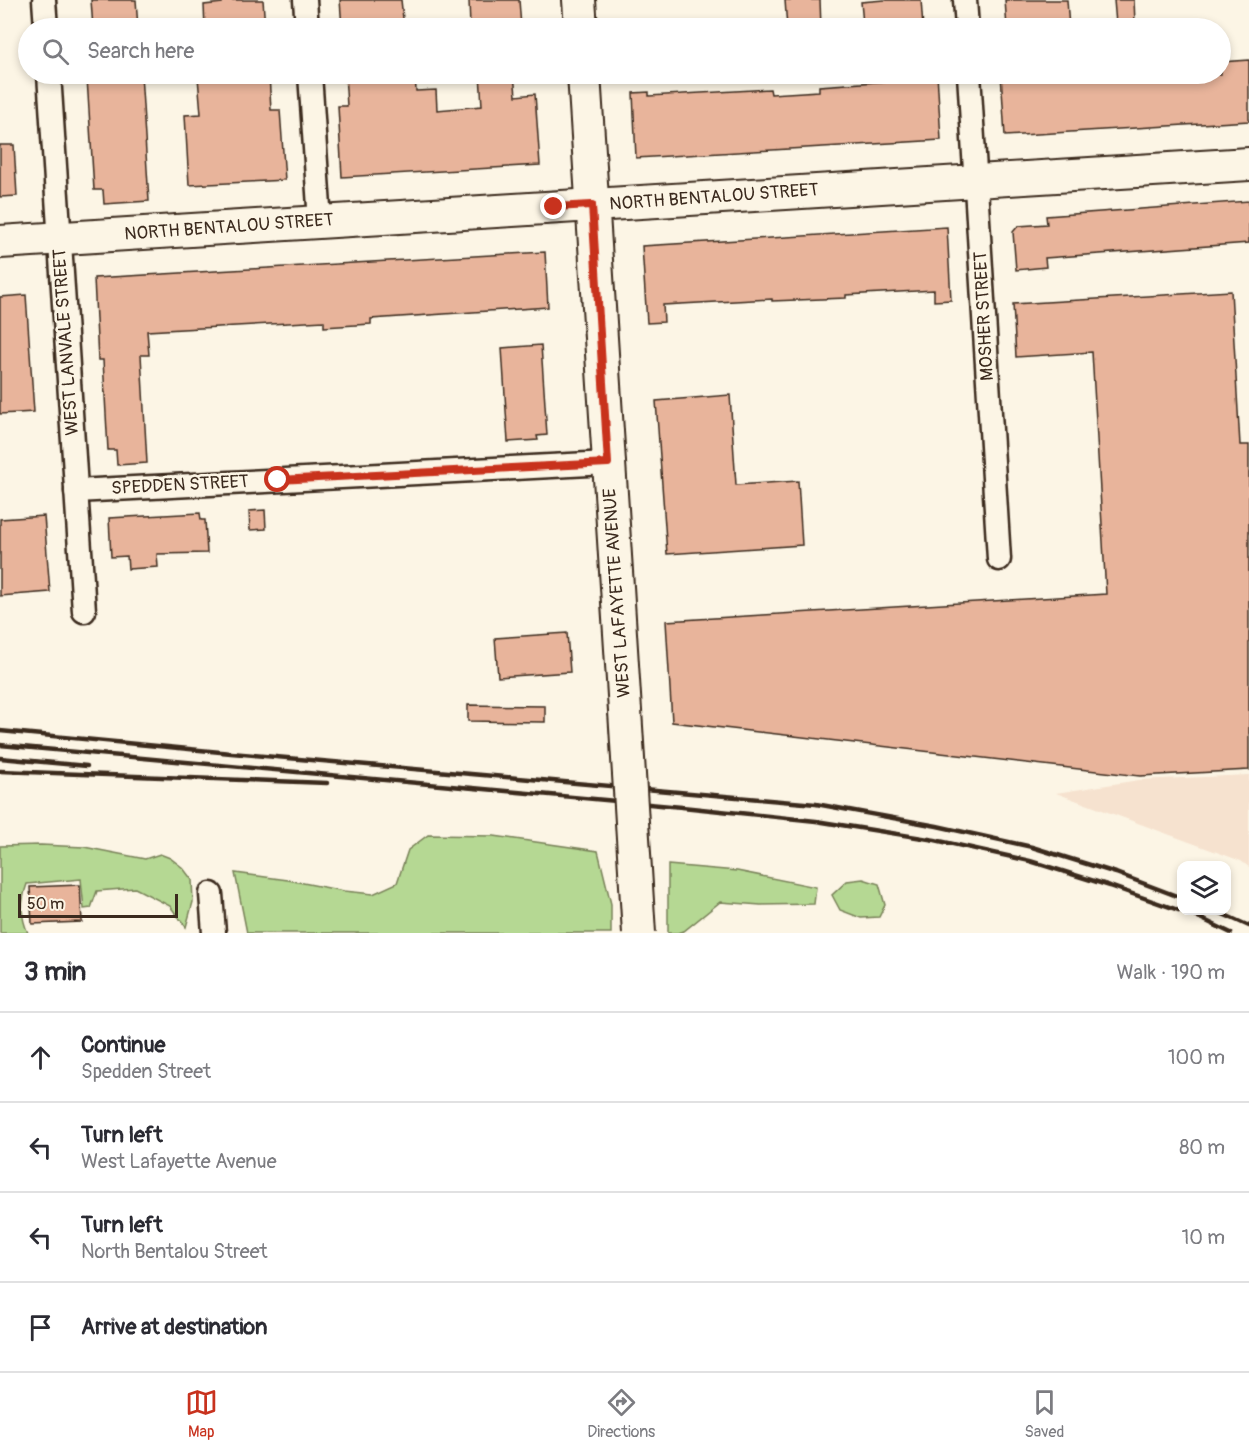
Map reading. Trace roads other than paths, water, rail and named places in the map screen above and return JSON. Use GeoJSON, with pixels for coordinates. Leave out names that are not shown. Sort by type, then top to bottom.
{"type":"FeatureCollection","features":[{"type":"Feature","properties":{"kind":"street"},"geometry":{"type":"LineString","coordinates":[[44,0],[45,18]]}},
{"type":"Feature","properties":{"kind":"street"},"geometry":{"type":"LineString","coordinates":[[305,0],[306,18]]}},
{"type":"Feature","properties":{"kind":"street"},"geometry":{"type":"LineString","coordinates":[[579,0],[580,18]]}},
{"type":"Feature","properties":{"kind":"street"},"geometry":{"type":"LineString","coordinates":[[965,0],[966,18]]}},
{"type":"Feature","properties":{"kind":"street","name":"WEST LANVALE STREET"},"geometry":{"type":"LineString","coordinates":[[50,84],[84,611]]}},
{"type":"Feature","properties":{"kind":"street"},"geometry":{"type":"LineString","coordinates":[[311,84],[320,222]]}},
{"type":"Feature","properties":{"kind":"street","name":"WEST LAFAYETTE AVENUE"},"geometry":{"type":"LineString","coordinates":[[585,84],[639,933]]}},
{"type":"Feature","properties":{"kind":"street","name":"MOSHER STREET"},"geometry":{"type":"LineString","coordinates":[[970,84],[999,559]]}},
{"type":"Feature","properties":{"kind":"street","name":"NORTH BENTALOU STREET"},"geometry":{"type":"LineString","coordinates":[[0,242],[1249,164]]}},
{"type":"Feature","properties":{"kind":"street","name":"SPEDDEN STREET"},"geometry":{"type":"LineString","coordinates":[[76,491],[608,463]]}},
{"type":"Feature","properties":{"kind":"street"},"geometry":{"type":"LineString","coordinates":[[211,894],[214,933]]}},
{"type":"Feature","properties":{"kind":"railway"},"geometry":{"type":"LineString","coordinates":[[0,731],[816,804],[937,826],[1032,847],[1116,873],[1177,896]]}},
{"type":"Feature","properties":{"kind":"railway"},"geometry":{"type":"LineString","coordinates":[[0,745],[816,821],[935,840],[1030,861],[1198,917],[1231,933]]}},
{"type":"Feature","properties":{"kind":"railway"},"geometry":{"type":"LineString","coordinates":[[0,758],[87,766]]}},
{"type":"Feature","properties":{"kind":"railway"},"geometry":{"type":"LineString","coordinates":[[0,771],[327,783]]}},
{"type":"Feature","properties":{"kind":"railway"},"geometry":{"type":"LineString","coordinates":[[1225,915],[1249,926]]}}]}
